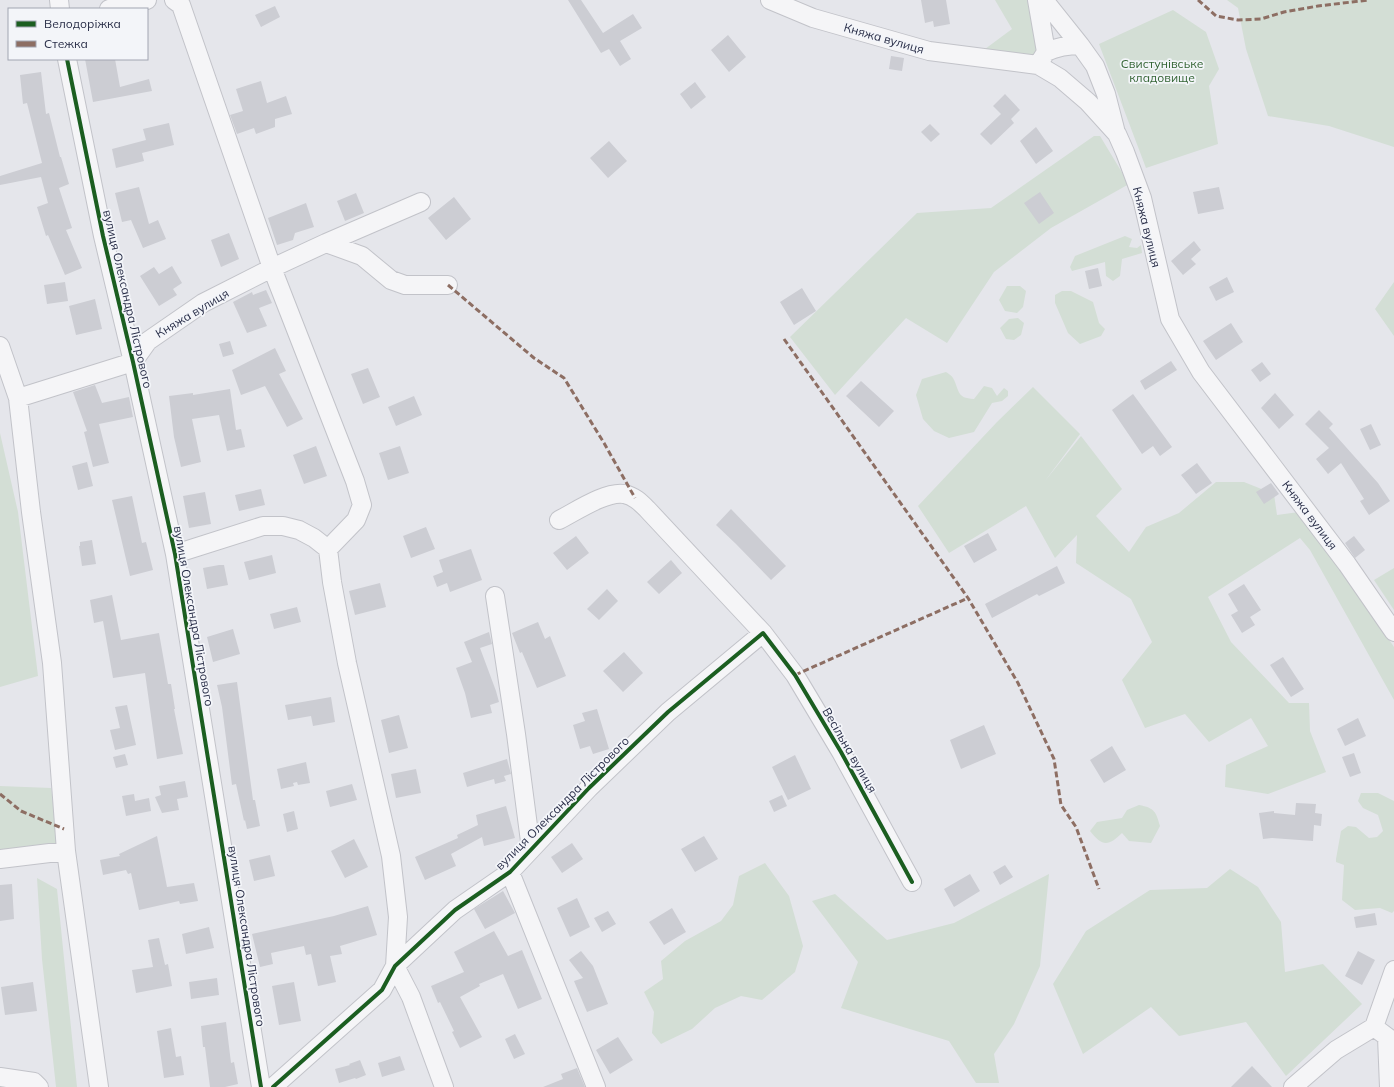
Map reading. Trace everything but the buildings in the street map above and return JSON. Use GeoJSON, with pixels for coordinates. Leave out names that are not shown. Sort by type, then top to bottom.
{"type":"FeatureCollection","features":[{"type":"Feature","properties":{"kind":"street"},"geometry":{"type":"LineString","coordinates":[[113,8],[147,0]]}},
{"type":"Feature","properties":{"kind":"street"},"geometry":{"type":"LineString","coordinates":[[174,0],[181,5],[272,268],[355,481],[362,505],[356,520],[328,549]]}},
{"type":"Feature","properties":{"kind":"street","name":"Княжа вулиця"},"geometry":{"type":"LineString","coordinates":[[770,0],[813,18],[929,51],[1042,59],[1060,78],[1088,102],[1117,134],[1125,152],[1142,198],[1170,319],[1201,372],[1342,558],[1394,632]]}},
{"type":"Feature","properties":{"kind":"street"},"geometry":{"type":"LineString","coordinates":[[1037,0],[1042,59]]}},
{"type":"Feature","properties":{"kind":"street"},"geometry":{"type":"LineString","coordinates":[[1044,0],[1095,66],[1106,94],[1117,134]]}},
{"type":"Feature","properties":{"kind":"street"},"geometry":{"type":"LineString","coordinates":[[1042,59],[1059,47],[1080,45]]}},
{"type":"Feature","properties":{"kind":"street","name":"вулиця Олександра Лістрового"},"geometry":{"type":"LineString","coordinates":[[67,60],[102,236],[133,362],[175,554],[261,1087]]}},
{"type":"Feature","properties":{"kind":"street","name":"Княжа вулиця"},"geometry":{"type":"LineString","coordinates":[[133,362],[148,340],[203,303],[272,268],[421,202]]}},
{"type":"Feature","properties":{"kind":"street"},"geometry":{"type":"LineString","coordinates":[[326,243],[362,256],[390,280],[405,285],[448,285]]}},
{"type":"Feature","properties":{"kind":"street"},"geometry":{"type":"LineString","coordinates":[[0,346],[18,398],[31,512],[52,663],[66,851],[99,1087]]}},
{"type":"Feature","properties":{"kind":"street"},"geometry":{"type":"LineString","coordinates":[[18,398],[133,362]]}},
{"type":"Feature","properties":{"kind":"street","name":"Весільна вулиця"},"geometry":{"type":"LineString","coordinates":[[559,520],[591,503],[612,495],[624,494],[635,498],[647,509],[763,633],[795,675],[840,752],[912,882]]}},
{"type":"Feature","properties":{"kind":"street","name":"вулиця Олександра Лістрового"},"geometry":{"type":"LineString","coordinates":[[175,554],[263,526],[283,526],[299,530],[314,538],[328,549],[332,582],[347,663],[391,856],[398,917],[395,966]]}},
{"type":"Feature","properties":{"kind":"street","name":"вулиця Олександра Лістрового"},"geometry":{"type":"LineString","coordinates":[[495,596],[516,734],[531,849]]}},
{"type":"Feature","properties":{"kind":"street","name":"вулиця Олександра Лістрового"},"geometry":{"type":"LineString","coordinates":[[273,1087],[382,990],[395,966],[455,910],[510,872],[589,788],[668,712],[763,633]]}},
{"type":"Feature","properties":{"kind":"street"},"geometry":{"type":"LineString","coordinates":[[0,860],[66,851]]}},
{"type":"Feature","properties":{"kind":"street","name":"вулиця Олександра Лістрового"},"geometry":{"type":"LineString","coordinates":[[510,872],[596,1087]]}},
{"type":"Feature","properties":{"kind":"street"},"geometry":{"type":"LineString","coordinates":[[395,966],[411,997],[444,1087]]}},
{"type":"Feature","properties":{"kind":"street"},"geometry":{"type":"LineString","coordinates":[[1389,1087],[1385,1036],[1394,970]]}},
{"type":"Feature","properties":{"kind":"street"},"geometry":{"type":"LineString","coordinates":[[1293,1087],[1336,1050],[1385,1036]]}},
{"type":"Feature","properties":{"kind":"street"},"geometry":{"type":"LineString","coordinates":[[0,1077],[34,1082],[39,1087]]}},
{"type":"Feature","properties":{"kind":"green space"},"geometry":{"type":"Polygon","coordinates":[[[995,0],[1029,0],[1039,48],[1035,56],[981,52],[1012,29],[995,0]]]}},
{"type":"Feature","properties":{"kind":"green space"},"geometry":{"type":"Polygon","coordinates":[[[1227,0],[1394,0],[1394,147],[1329,126],[1268,116],[1246,49],[1238,8],[1227,0]]]}},
{"type":"Feature","properties":{"kind":"green space","name":"Свистунівське кладовище"},"geometry":{"type":"Polygon","coordinates":[[[1173,10],[1206,32],[1219,69],[1209,86],[1218,144],[1146,168],[1099,44],[1173,10]]]}},
{"type":"Feature","properties":{"kind":"green space"},"geometry":{"type":"Polygon","coordinates":[[[1094,136],[1100,136],[1129,184],[1051,228],[994,272],[947,343],[906,318],[835,395],[790,337],[917,213],[991,208],[1094,136]]]}},
{"type":"Feature","properties":{"kind":"green space"},"geometry":{"type":"Polygon","coordinates":[[[1125,236],[1132,239],[1129,247],[1137,248],[1141,245],[1142,253],[1122,259],[1120,276],[1113,281],[1106,276],[1105,262],[1072,271],[1070,267],[1075,256],[1125,236]]]}},
{"type":"Feature","properties":{"kind":"green space"},"geometry":{"type":"Polygon","coordinates":[[[1394,282],[1394,336],[1375,309],[1394,282]]]}},
{"type":"Feature","properties":{"kind":"green space"},"geometry":{"type":"Polygon","coordinates":[[[1007,286],[1020,286],[1026,291],[1023,307],[1017,313],[1005,311],[999,300],[1007,286]]]}},
{"type":"Feature","properties":{"kind":"green space"},"geometry":{"type":"Polygon","coordinates":[[[1062,291],[1071,291],[1093,302],[1099,323],[1105,329],[1101,336],[1080,344],[1068,333],[1055,303],[1055,295],[1062,291]]]}},
{"type":"Feature","properties":{"kind":"green space"},"geometry":{"type":"Polygon","coordinates":[[[1018,318],[1024,323],[1021,335],[1014,340],[1006,339],[1000,328],[1009,319],[1018,318]]]}},
{"type":"Feature","properties":{"kind":"green space"},"geometry":{"type":"Polygon","coordinates":[[[946,372],[953,377],[959,393],[964,397],[974,399],[984,386],[992,388],[997,396],[1004,388],[1008,391],[1008,396],[1002,401],[992,403],[974,432],[949,438],[934,431],[923,419],[916,395],[922,379],[946,372]]]}},
{"type":"Feature","properties":{"kind":"green space"},"geometry":{"type":"Polygon","coordinates":[[[1033,387],[1080,434],[1045,481],[1081,436],[1122,489],[1096,516],[1129,552],[1146,527],[1179,513],[1216,482],[1244,482],[1274,494],[1277,515],[1299,512],[1315,530],[1394,647],[1394,700],[1310,550],[1300,538],[1208,597],[1231,642],[1289,703],[1309,703],[1310,731],[1326,772],[1268,794],[1225,787],[1226,765],[1268,746],[1251,718],[1209,742],[1185,714],[1145,728],[1122,680],[1152,642],[1131,599],[1076,563],[1077,535],[1055,558],[1026,506],[949,553],[918,506],[997,422],[1033,387]]]}},
{"type":"Feature","properties":{"kind":"green space"},"geometry":{"type":"Polygon","coordinates":[[[0,433],[18,512],[38,676],[0,687],[0,433]]]}},
{"type":"Feature","properties":{"kind":"green space"},"geometry":{"type":"Polygon","coordinates":[[[1394,568],[1394,610],[1374,580],[1394,568]]]}},
{"type":"Feature","properties":{"kind":"green space"},"geometry":{"type":"Polygon","coordinates":[[[0,786],[51,788],[59,844],[0,851],[0,786]]]}},
{"type":"Feature","properties":{"kind":"green space"},"geometry":{"type":"Polygon","coordinates":[[[1361,793],[1378,793],[1394,801],[1394,911],[1392,913],[1380,908],[1355,910],[1342,900],[1344,865],[1336,862],[1341,831],[1348,826],[1356,827],[1369,838],[1377,837],[1383,831],[1378,815],[1363,808],[1358,801],[1361,793]]]}},
{"type":"Feature","properties":{"kind":"green space"},"geometry":{"type":"Polygon","coordinates":[[[1139,805],[1152,809],[1159,821],[1160,826],[1151,843],[1129,841],[1122,833],[1113,841],[1105,843],[1098,840],[1090,831],[1097,822],[1122,818],[1127,810],[1139,805]]]}},
{"type":"Feature","properties":{"kind":"green space"},"geometry":{"type":"Polygon","coordinates":[[[765,863],[789,896],[803,946],[795,972],[762,1000],[741,996],[715,1008],[692,1029],[661,1044],[652,1033],[654,1012],[644,992],[663,979],[661,961],[685,941],[721,921],[733,905],[739,876],[765,863]]]}},
{"type":"Feature","properties":{"kind":"green space"},"geometry":{"type":"Polygon","coordinates":[[[1230,869],[1258,887],[1281,922],[1285,972],[1323,964],[1362,1004],[1286,1076],[1246,1022],[1179,1036],[1151,1007],[1083,1054],[1053,984],[1086,931],[1150,890],[1207,888],[1230,869]]]}},
{"type":"Feature","properties":{"kind":"green space"},"geometry":{"type":"Polygon","coordinates":[[[1049,874],[1040,966],[1014,1024],[994,1054],[999,1083],[976,1083],[949,1041],[841,1008],[858,962],[812,901],[835,894],[887,940],[954,923],[1049,874]]]}},
{"type":"Feature","properties":{"kind":"green space"},"geometry":{"type":"Polygon","coordinates":[[[37,878],[57,889],[77,1087],[56,1087],[42,959],[37,878]]]}},
{"type":"Feature","properties":{"kind":"marked path"},"geometry":{"type":"LineString","coordinates":[[1198,0],[1216,16],[1238,20],[1261,19],[1284,12],[1318,6],[1369,0]]}},
{"type":"Feature","properties":{"kind":"marked path"},"geometry":{"type":"LineString","coordinates":[[448,285],[534,358],[564,378],[604,443],[635,498]]}},
{"type":"Feature","properties":{"kind":"marked path"},"geometry":{"type":"LineString","coordinates":[[784,339],[968,598],[1018,683],[1054,759],[1061,805],[1076,827],[1099,889]]}},
{"type":"Feature","properties":{"kind":"marked path"},"geometry":{"type":"LineString","coordinates":[[795,675],[968,598]]}},
{"type":"Feature","properties":{"kind":"marked path"},"geometry":{"type":"LineString","coordinates":[[0,794],[21,811],[64,829]]}},
{"type":"Feature","properties":{"kind":"cycle path"},"geometry":{"type":"LineString","coordinates":[[67,60],[103,236],[133,362],[175,554],[261,1087]]}},
{"type":"Feature","properties":{"kind":"cycle path"},"geometry":{"type":"LineString","coordinates":[[273,1087],[382,990],[395,966],[455,910],[510,872],[589,788],[668,712],[763,633],[795,675],[841,752],[912,882]]}}]}
